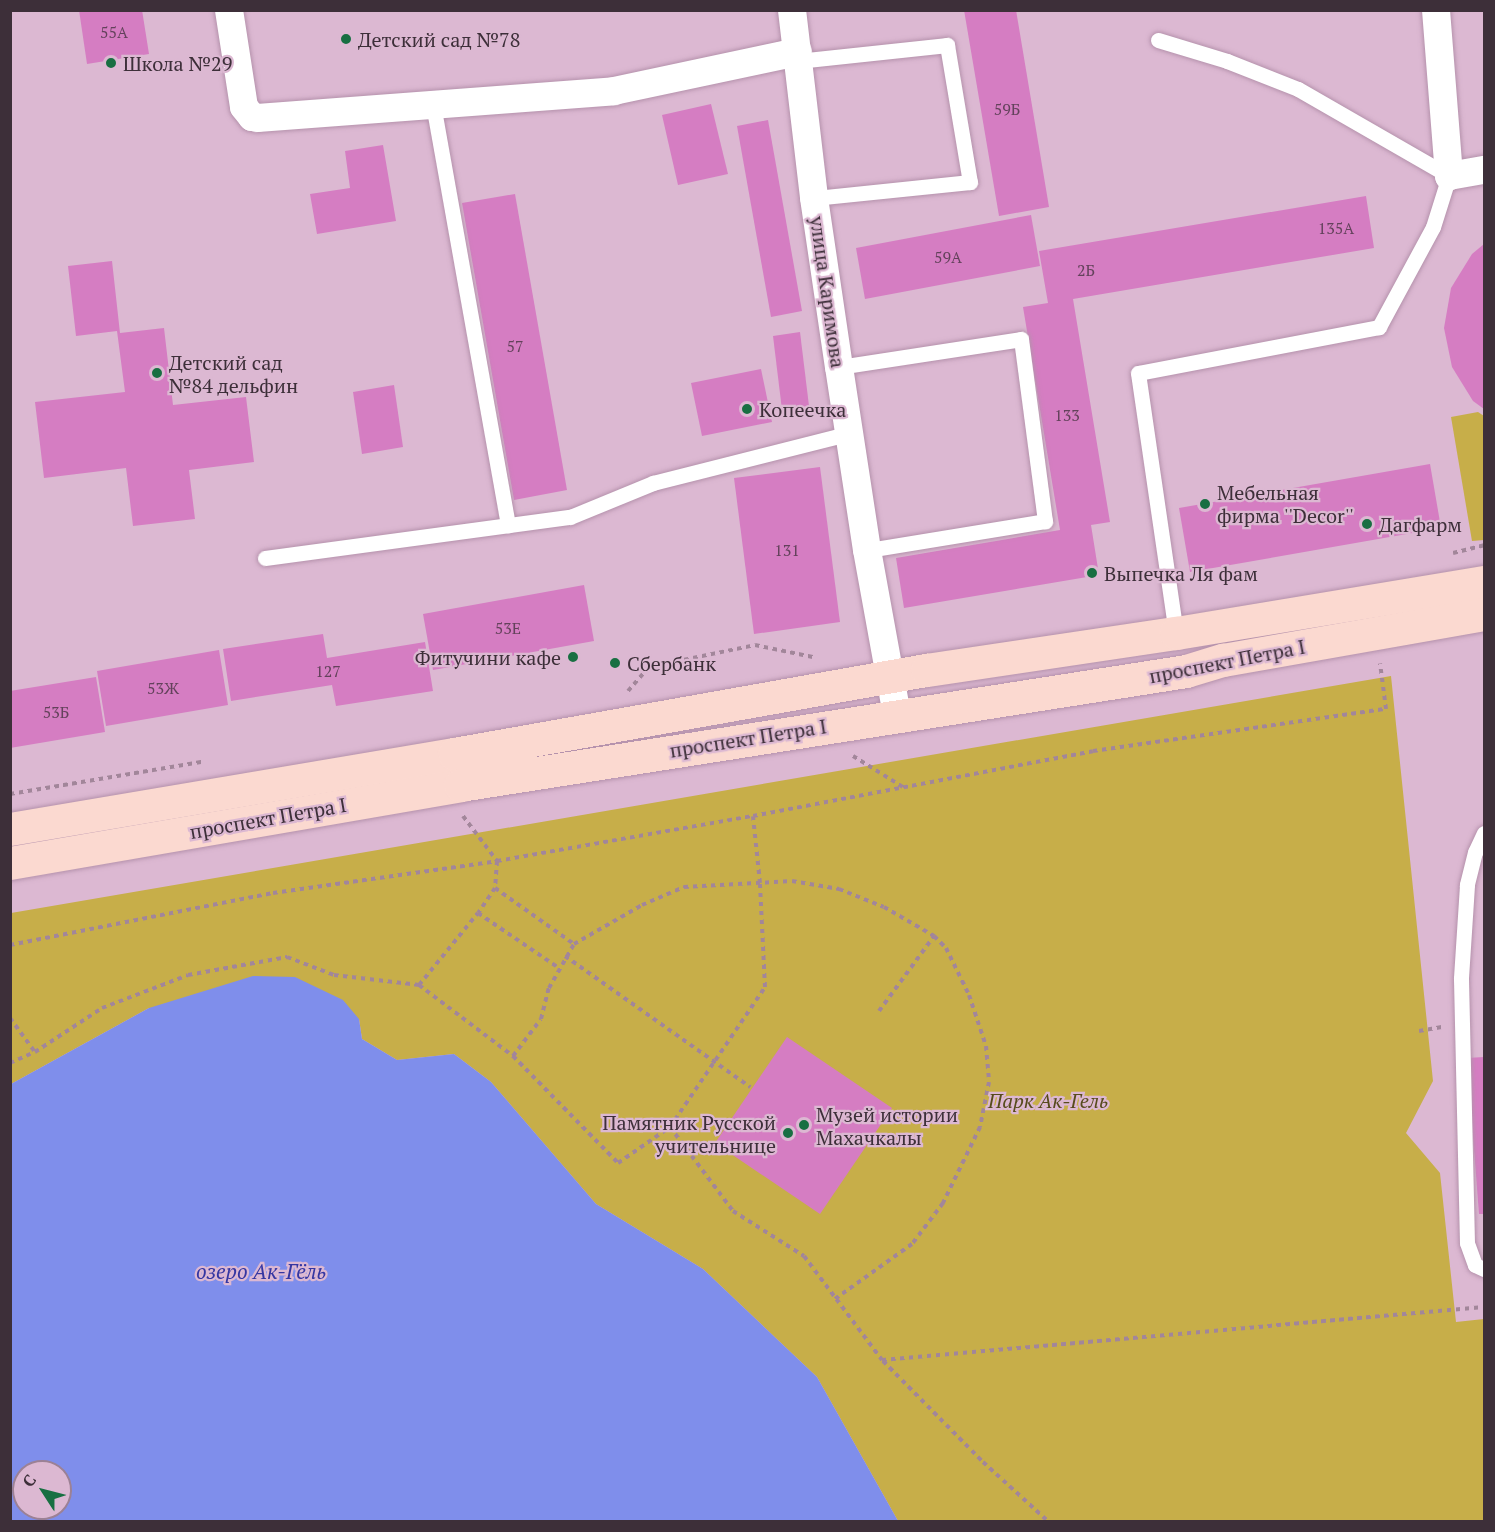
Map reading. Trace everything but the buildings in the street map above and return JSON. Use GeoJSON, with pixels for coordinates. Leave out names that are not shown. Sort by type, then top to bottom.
{"type":"FeatureCollection","features":[{"type":"Feature","properties":{"kind":"main road","name":"проспект Петра I"},"geometry":{"type":"LineString","coordinates":[[10,829],[454,754],[890,676],[1176,633],[1485,582]]}},
{"type":"Feature","properties":{"kind":"main road","name":"проспект Петра I"},"geometry":{"type":"LineString","coordinates":[[10,863],[460,784],[897,714],[1186,671],[1223,660],[1485,614]]}},
{"type":"Feature","properties":{"kind":"street"},"geometry":{"type":"LineString","coordinates":[[229,10],[244,107],[252,117],[615,91],[798,57]]}},
{"type":"Feature","properties":{"kind":"street","name":"улица Каримова"},"geometry":{"type":"LineString","coordinates":[[792,10],[814,198],[839,367],[867,550],[897,714]]}},
{"type":"Feature","properties":{"kind":"street"},"geometry":{"type":"LineString","coordinates":[[1436,10],[1449,176],[1485,170]]}},
{"type":"Feature","properties":{"kind":"lane"},"geometry":{"type":"LineString","coordinates":[[1158,40],[1227,61],[1298,89],[1449,176],[1433,227],[1379,327],[1138,373],[1176,633]]}},
{"type":"Feature","properties":{"kind":"lane"},"geometry":{"type":"LineString","coordinates":[[798,57],[947,45],[970,182],[814,198]]}},
{"type":"Feature","properties":{"kind":"lane"},"geometry":{"type":"LineString","coordinates":[[433,104],[508,525]]}},
{"type":"Feature","properties":{"kind":"lane"},"geometry":{"type":"LineString","coordinates":[[839,367],[1021,339],[1045,521],[867,550]]}},
{"type":"Feature","properties":{"kind":"lane"},"geometry":{"type":"LineString","coordinates":[[265,558],[570,517],[653,483],[851,434]]}},
{"type":"Feature","properties":{"kind":"lane"},"geometry":{"type":"LineString","coordinates":[[1485,833],[1475,852],[1467,885],[1461,979],[1467,1243],[1475,1265],[1485,1269]]}},
{"type":"Feature","properties":{"kind":"path"},"geometry":{"type":"LineString","coordinates":[[10,945],[273,893],[496,861],[753,816],[1093,751],[1386,709],[1378,654]]}},
{"type":"Feature","properties":{"kind":"path"},"geometry":{"type":"LineString","coordinates":[[419,985],[478,914],[495,888],[496,861],[462,815],[460,784]]}},
{"type":"Feature","properties":{"kind":"path"},"geometry":{"type":"LineString","coordinates":[[10,1063],[35,1052],[102,1008],[188,975],[287,957],[334,975],[419,985],[513,1056],[618,1163],[670,1127],[765,987],[760,883],[753,816]]}},
{"type":"Feature","properties":{"kind":"path"},"geometry":{"type":"LineString","coordinates":[[513,1056],[542,1019],[549,988],[558,968],[574,944],[642,905],[684,887],[792,880],[839,889],[884,907],[934,936],[946,948],[969,995],[986,1046],[989,1082],[980,1127],[943,1203],[912,1244],[835,1299]]}},
{"type":"Feature","properties":{"kind":"path"},"geometry":{"type":"LineString","coordinates":[[495,888],[574,944]]}},
{"type":"Feature","properties":{"kind":"path"},"geometry":{"type":"LineString","coordinates":[[478,914],[558,968]]}},
{"type":"Feature","properties":{"kind":"path"},"geometry":{"type":"LineString","coordinates":[[879,1011],[934,936]]}},
{"type":"Feature","properties":{"kind":"path"},"geometry":{"type":"LineString","coordinates":[[565,956],[750,1087]]}},
{"type":"Feature","properties":{"kind":"path"},"geometry":{"type":"LineString","coordinates":[[10,1018],[35,1052]]}},
{"type":"Feature","properties":{"kind":"path"},"geometry":{"type":"LineString","coordinates":[[670,1127],[734,1212],[804,1256],[882,1360],[983,1462],[1049,1521]]}},
{"type":"Feature","properties":{"kind":"path"},"geometry":{"type":"LineString","coordinates":[[882,1360],[1485,1307]]}},
{"type":"Feature","properties":{"kind":"green space"},"geometry":{"type":"Polygon","coordinates":[[[1478,412],[1484,416],[1484,540],[1472,541],[1451,417],[1478,412]]]}},
{"type":"Feature","properties":{"kind":"green space","name":"Парк Ак-Гель"},"geometry":{"type":"Polygon","coordinates":[[[1391,676],[1433,1081],[1406,1133],[1440,1173],[1456,1322],[1484,1319],[1484,1521],[898,1521],[817,1377],[703,1269],[596,1204],[491,1082],[454,1054],[397,1060],[362,1039],[359,1019],[149,1008],[11,1084],[11,913],[1391,676]]]}},
{"type":"Feature","properties":{"kind":"water","name":"озеро Ак-Гёль"},"geometry":{"type":"Polygon","coordinates":[[[253,976],[295,977],[343,1000],[359,1019],[362,1039],[397,1060],[454,1054],[491,1082],[596,1204],[703,1269],[817,1377],[898,1521],[11,1521],[11,1084],[149,1008],[253,976]]]}},
{"type":"Feature","properties":{"kind":"place","name":"Детский сад №78"},"geometry":{"type":"Point","coordinates":[346,39]}},
{"type":"Feature","properties":{"kind":"place","name":"Школа №29"},"geometry":{"type":"Point","coordinates":[111,63]}},
{"type":"Feature","properties":{"kind":"place","name":"Детский сад №84 дельфин"},"geometry":{"type":"Point","coordinates":[157,373]}},
{"type":"Feature","properties":{"kind":"place","name":"Копеечка"},"geometry":{"type":"Point","coordinates":[747,409]}},
{"type":"Feature","properties":{"kind":"place","name":"Мебельная фирма ''Decor''"},"geometry":{"type":"Point","coordinates":[1205,504]}},
{"type":"Feature","properties":{"kind":"place","name":"Дагфарм"},"geometry":{"type":"Point","coordinates":[1367,524]}},
{"type":"Feature","properties":{"kind":"place","name":"Выпечка Ля фам"},"geometry":{"type":"Point","coordinates":[1092,573]}},
{"type":"Feature","properties":{"kind":"place","name":"Фитучини кафе"},"geometry":{"type":"Point","coordinates":[573,657]}},
{"type":"Feature","properties":{"kind":"place","name":"Сбербанк"},"geometry":{"type":"Point","coordinates":[615,663]}},
{"type":"Feature","properties":{"kind":"place","name":"Музей истории Махачкалы"},"geometry":{"type":"Point","coordinates":[804,1125]}},
{"type":"Feature","properties":{"kind":"place","name":"Памятник Русской учительнице"},"geometry":{"type":"Point","coordinates":[788,1133]}}]}
